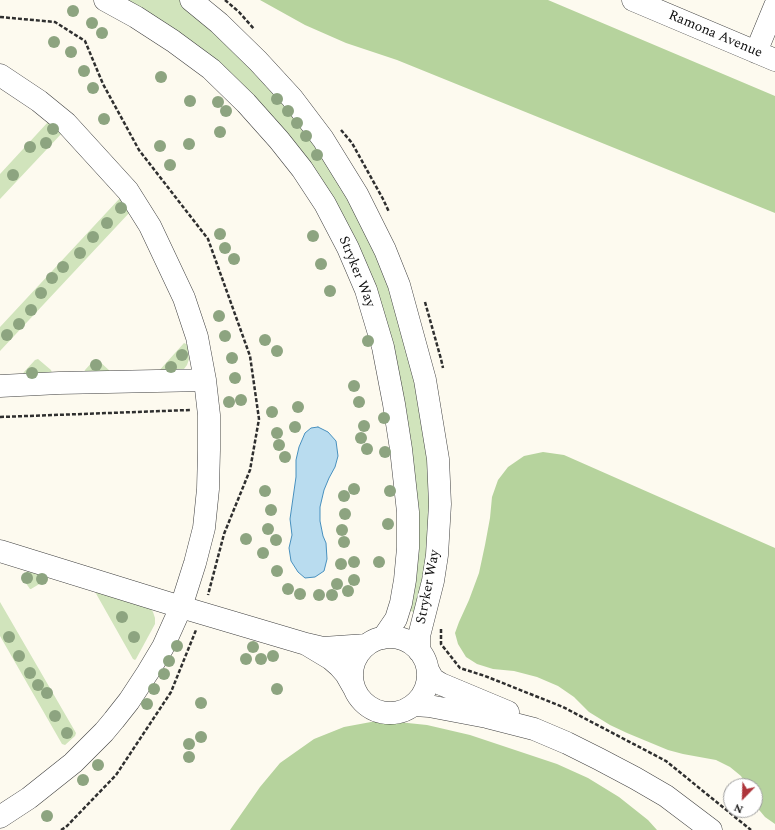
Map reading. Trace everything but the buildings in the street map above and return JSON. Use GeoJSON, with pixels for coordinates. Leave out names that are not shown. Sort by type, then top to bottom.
{"type":"FeatureCollection","features":[{"type":"Feature","properties":{"kind":"street","name":"Stryker Way"},"geometry":{"type":"LineString","coordinates":[[105,0],[136,17],[173,41],[211,70],[246,104],[279,140],[302,169],[325,204],[348,248],[366,290],[383,347],[394,404],[408,512],[408,548],[405,580],[396,619],[375,642],[358,654],[352,677],[354,688],[360,699],[369,707],[380,712],[392,713],[404,711],[414,705],[423,695],[427,683],[419,636],[437,555],[440,504],[438,460],[426,380],[399,286],[385,250],[357,194],[323,139],[292,98],[258,61],[191,0]]}},
{"type":"Feature","properties":{"kind":"street","name":"Ramona Avenue"},"geometry":{"type":"LineString","coordinates":[[633,0],[766,56]]}},
{"type":"Feature","properties":{"kind":"street"},"geometry":{"type":"LineString","coordinates":[[766,56],[775,6]]}},
{"type":"Feature","properties":{"kind":"street"},"geometry":{"type":"LineString","coordinates":[[0,75],[39,101],[66,123],[128,191],[150,226],[184,298],[198,337],[208,409],[209,450],[208,489],[204,528],[195,563],[182,607],[148,672],[129,701],[104,732],[73,763],[29,798],[0,817]]}},
{"type":"Feature","properties":{"kind":"street"},"geometry":{"type":"LineString","coordinates":[[0,386],[59,383],[205,380]]}},
{"type":"Feature","properties":{"kind":"street"},"geometry":{"type":"LineString","coordinates":[[0,551],[306,644],[323,648],[375,642]]}},
{"type":"Feature","properties":{"kind":"street","name":"Stryker Way"},"geometry":{"type":"LineString","coordinates":[[375,642],[392,637],[402,639],[411,644],[423,660],[434,679],[441,684],[502,709],[534,729]]}},
{"type":"Feature","properties":{"kind":"street"},"geometry":{"type":"LineString","coordinates":[[306,644],[331,659],[339,666],[346,674],[354,688]]}},
{"type":"Feature","properties":{"kind":"street","name":"Stryker Way"},"geometry":{"type":"LineString","coordinates":[[414,705],[429,706],[487,717],[534,729],[599,758],[635,778],[666,796],[711,830]]}},
{"type":"Feature","properties":{"kind":"path"},"geometry":{"type":"LineString","coordinates":[[225,0],[239,12],[255,30]]}},
{"type":"Feature","properties":{"kind":"path"},"geometry":{"type":"LineString","coordinates":[[0,17],[56,22],[85,41],[103,84],[139,150],[208,239],[250,356],[259,419],[250,470],[224,534],[203,613],[171,692],[116,775],[66,827],[61,830]]}},
{"type":"Feature","properties":{"kind":"path"},"geometry":{"type":"LineString","coordinates":[[337,125],[352,143],[383,199],[389,213]]}},
{"type":"Feature","properties":{"kind":"path"},"geometry":{"type":"LineString","coordinates":[[424,299],[444,374]]}},
{"type":"Feature","properties":{"kind":"path"},"geometry":{"type":"LineString","coordinates":[[0,417],[208,409]]}},
{"type":"Feature","properties":{"kind":"path"},"geometry":{"type":"LineString","coordinates":[[441,628],[441,644],[460,668],[485,676],[563,707],[666,761],[751,830]]}},
{"type":"Feature","properties":{"kind":"green space"},"geometry":{"type":"Polygon","coordinates":[[[122,0],[181,0],[253,65],[327,157],[380,256],[421,388],[433,511],[418,612],[413,612],[408,609],[403,403],[304,158],[122,0]]]}},
{"type":"Feature","properties":{"kind":"green space"},"geometry":{"type":"Polygon","coordinates":[[[260,0],[548,0],[775,96],[775,213],[397,60],[346,43],[305,25],[260,0]]]}},
{"type":"Feature","properties":{"kind":"green space"},"geometry":{"type":"Polygon","coordinates":[[[48,122],[63,132],[0,199],[0,174],[48,122]]]}},
{"type":"Feature","properties":{"kind":"green space"},"geometry":{"type":"Polygon","coordinates":[[[120,198],[130,212],[0,351],[0,327],[120,198]]]}},
{"type":"Feature","properties":{"kind":"green space"},"geometry":{"type":"Polygon","coordinates":[[[184,343],[188,345],[189,359],[184,369],[178,373],[157,373],[184,343]]]}},
{"type":"Feature","properties":{"kind":"green space"},"geometry":{"type":"Polygon","coordinates":[[[38,359],[51,370],[52,373],[23,374],[35,360],[38,359]]]}},
{"type":"Feature","properties":{"kind":"green space"},"geometry":{"type":"Polygon","coordinates":[[[96,359],[98,360],[111,372],[84,373],[96,359]]]}},
{"type":"Feature","properties":{"kind":"green space"},"geometry":{"type":"Polygon","coordinates":[[[543,452],[564,455],[775,548],[775,824],[763,815],[763,778],[742,778],[730,767],[716,760],[668,750],[610,725],[589,712],[574,697],[558,686],[537,677],[514,671],[493,669],[477,664],[466,657],[458,644],[455,633],[479,573],[490,518],[492,497],[498,480],[508,467],[524,456],[543,452]]]}},
{"type":"Feature","properties":{"kind":"green space"},"geometry":{"type":"Polygon","coordinates":[[[28,571],[45,575],[47,579],[30,589],[23,579],[24,574],[28,571]]]}},
{"type":"Feature","properties":{"kind":"green space"},"geometry":{"type":"Polygon","coordinates":[[[94,590],[149,606],[153,612],[155,624],[135,660],[133,659],[94,590]]]}},
{"type":"Feature","properties":{"kind":"green space"},"geometry":{"type":"Polygon","coordinates":[[[0,602],[76,733],[75,736],[65,745],[62,744],[0,636],[0,602]]]}},
{"type":"Feature","properties":{"kind":"green space"},"geometry":{"type":"Polygon","coordinates":[[[371,722],[398,722],[427,725],[470,735],[557,764],[588,778],[619,797],[648,820],[657,830],[230,830],[260,787],[280,763],[314,739],[344,727],[371,722]]]}},
{"type":"Feature","properties":{"kind":"water"},"geometry":{"type":"Polygon","coordinates":[[[318,427],[328,432],[336,441],[338,456],[335,467],[324,490],[320,507],[320,521],[326,543],[327,559],[324,571],[315,577],[305,578],[298,572],[291,561],[289,548],[292,535],[290,519],[296,477],[296,460],[299,447],[305,433],[311,428],[318,427]]]}}]}
